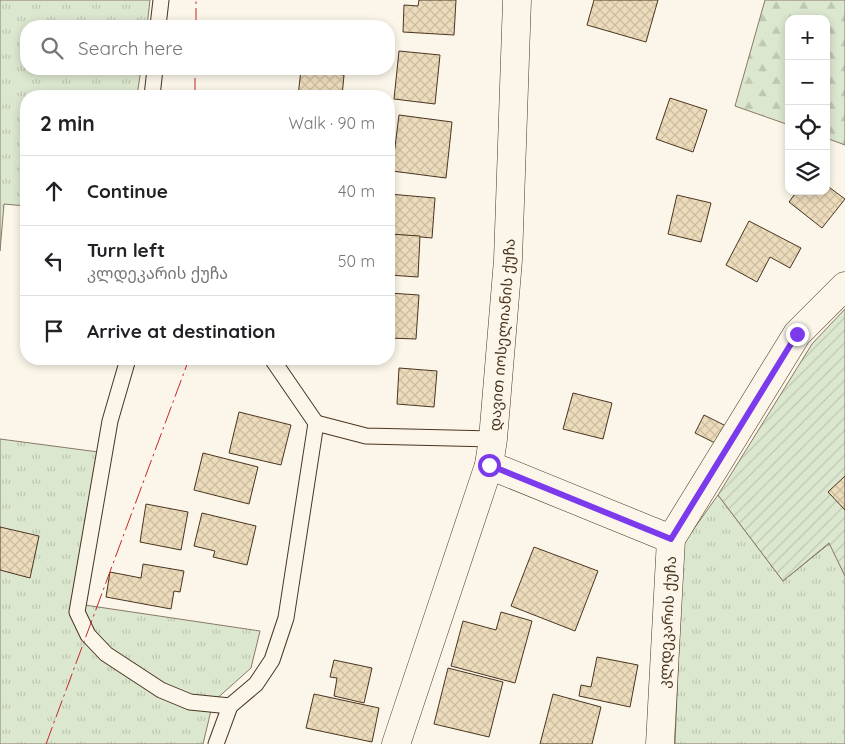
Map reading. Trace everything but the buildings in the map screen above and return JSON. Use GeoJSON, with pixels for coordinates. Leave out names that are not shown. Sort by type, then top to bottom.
{"type":"FeatureCollection","features":[{"type":"Feature","properties":{"kind":"street","name":"დავით იოსელიანის ქუჩა"},"geometry":{"type":"LineString","coordinates":[[396,744],[489,465],[494,439],[508,260],[517,0]]}},
{"type":"Feature","properties":{"kind":"street","name":"კლდეკარის ქუჩა"},"geometry":{"type":"LineString","coordinates":[[660,744],[671,539],[797,334],[845,286]]}},
{"type":"Feature","properties":{"kind":"street"},"geometry":{"type":"LineString","coordinates":[[489,465],[671,539]]}},
{"type":"Feature","properties":{"kind":"lane"},"geometry":{"type":"LineString","coordinates":[[159,20],[161,0]]}},
{"type":"Feature","properties":{"kind":"lane"},"geometry":{"type":"LineString","coordinates":[[153,90],[154,75]]}},
{"type":"Feature","properties":{"kind":"lane"},"geometry":{"type":"LineString","coordinates":[[126,365],[110,421],[77,612],[88,635],[106,654],[161,690],[190,702],[230,706]]}},
{"type":"Feature","properties":{"kind":"lane"},"geometry":{"type":"LineString","coordinates":[[276,365],[316,423],[366,436],[494,439]]}},
{"type":"Feature","properties":{"kind":"lane"},"geometry":{"type":"LineString","coordinates":[[216,744],[230,706],[256,684],[272,660],[286,618],[316,423]]}},
{"type":"Feature","properties":{"kind":"green space"},"geometry":{"type":"Polygon","coordinates":[[[0,0],[150,0],[148,20],[20,20],[20,75],[140,75],[138,90],[20,90],[20,205],[4,204],[0,251],[0,0]]]}},
{"type":"Feature","properties":{"kind":"green space"},"geometry":{"type":"Polygon","coordinates":[[[765,0],[845,0],[845,145],[830,139],[830,15],[785,15],[785,124],[735,106],[765,0]]]}},
{"type":"Feature","properties":{"kind":"green space"},"geometry":{"type":"Polygon","coordinates":[[[845,309],[845,576],[829,543],[783,581],[718,495],[812,344],[845,309]]]}},
{"type":"Feature","properties":{"kind":"green space"},"geometry":{"type":"Polygon","coordinates":[[[0,439],[106,453],[78,604],[260,631],[251,668],[213,702],[203,744],[0,744],[0,439]]]}},
{"type":"Feature","properties":{"kind":"green space"},"geometry":{"type":"Polygon","coordinates":[[[718,495],[783,581],[830,543],[845,576],[845,744],[675,744],[683,544],[718,495]]]}},
{"type":"Feature","properties":{"kind":"power"},"geometry":{"type":"LineString","coordinates":[[196,0],[196,20]]}},
{"type":"Feature","properties":{"kind":"power"},"geometry":{"type":"LineString","coordinates":[[195,75],[195,90]]}},
{"type":"Feature","properties":{"kind":"power"},"geometry":{"type":"LineString","coordinates":[[46,744],[187,365]]}},
{"type":"Feature","properties":{"kind":"route"},"geometry":{"type":"LineString","coordinates":[[489,465],[671,539],[797,334]]}}]}
